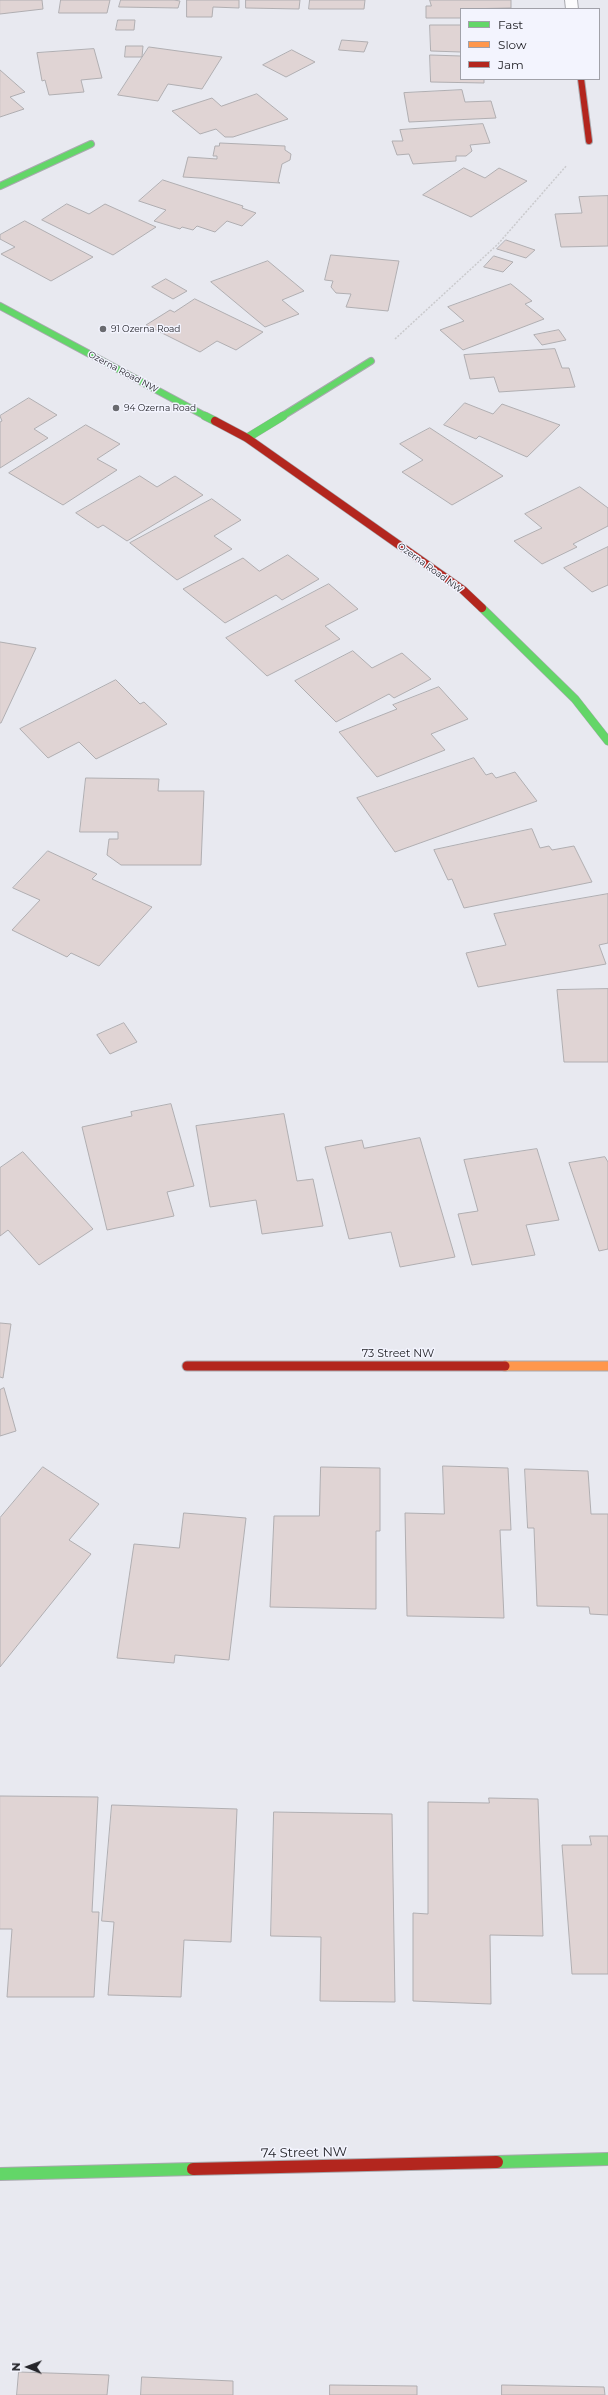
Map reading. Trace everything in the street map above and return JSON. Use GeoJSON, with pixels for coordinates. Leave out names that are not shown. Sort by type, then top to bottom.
{"type":"FeatureCollection","features":[{"type":"Feature","properties":{"kind":"street"},"geometry":{"type":"LineString","coordinates":[[581,80],[589,141]]}},
{"type":"Feature","properties":{"kind":"street"},"geometry":{"type":"LineString","coordinates":[[0,186],[91,144]]}},
{"type":"Feature","properties":{"kind":"street","name":"Ozerna Road NW"},"geometry":{"type":"LineString","coordinates":[[0,306],[247,438],[463,590],[575,699],[608,741]]}},
{"type":"Feature","properties":{"kind":"street"},"geometry":{"type":"LineString","coordinates":[[247,438],[371,361]]}},
{"type":"Feature","properties":{"kind":"street","name":"73 Street NW"},"geometry":{"type":"LineString","coordinates":[[187,1366],[608,1366]]}},
{"type":"Feature","properties":{"kind":"street","name":"74 Street NW"},"geometry":{"type":"LineString","coordinates":[[0,2174],[608,2159]]}},
{"type":"Feature","properties":{"kind":"path"},"geometry":{"type":"LineString","coordinates":[[371,361],[498,244],[589,141]]}},
{"type":"Feature","properties":{"kind":"building"},"geometry":{"type":"Polygon","coordinates":[[[0,0],[42,0],[43,9],[0,14],[0,0]]]}},
{"type":"Feature","properties":{"kind":"building"},"geometry":{"type":"Polygon","coordinates":[[[61,0],[110,0],[107,13],[59,13],[61,0]]]}},
{"type":"Feature","properties":{"kind":"building"},"geometry":{"type":"Polygon","coordinates":[[[121,0],[180,1],[178,8],[119,7],[121,0]]]}},
{"type":"Feature","properties":{"kind":"building"},"geometry":{"type":"Polygon","coordinates":[[[187,0],[239,0],[239,8],[213,7],[212,17],[187,17],[187,0]]]}},
{"type":"Feature","properties":{"kind":"building"},"geometry":{"type":"Polygon","coordinates":[[[246,0],[300,0],[299,9],[246,8],[246,0]]]}},
{"type":"Feature","properties":{"kind":"building"},"geometry":{"type":"Polygon","coordinates":[[[310,0],[365,0],[364,9],[309,9],[310,0]]]}},
{"type":"Feature","properties":{"kind":"building"},"geometry":{"type":"Polygon","coordinates":[[[430,0],[511,0],[511,8],[460,8],[460,18],[426,18],[426,6],[431,6],[430,0]]]}},
{"type":"Feature","properties":{"kind":"building"},"geometry":{"type":"Polygon","coordinates":[[[118,20],[135,20],[134,30],[116,30],[118,20]]]}},
{"type":"Feature","properties":{"kind":"building"},"geometry":{"type":"Polygon","coordinates":[[[430,25],[460,25],[460,52],[431,51],[430,25]]]}},
{"type":"Feature","properties":{"kind":"building"},"geometry":{"type":"Polygon","coordinates":[[[342,40],[368,42],[364,52],[339,50],[342,40]]]}},
{"type":"Feature","properties":{"kind":"building"},"geometry":{"type":"Polygon","coordinates":[[[126,46],[143,46],[142,57],[125,57],[126,46]]]}},
{"type":"Feature","properties":{"kind":"building"},"geometry":{"type":"Polygon","coordinates":[[[149,47],[222,57],[202,89],[168,84],[158,101],[118,95],[149,47]]]}},
{"type":"Feature","properties":{"kind":"building"},"geometry":{"type":"Polygon","coordinates":[[[94,49],[102,78],[81,80],[84,92],[49,95],[45,80],[42,81],[37,53],[94,49]]]}},
{"type":"Feature","properties":{"kind":"building"},"geometry":{"type":"Polygon","coordinates":[[[292,50],[315,62],[286,77],[263,65],[292,50]]]}},
{"type":"Feature","properties":{"kind":"building"},"geometry":{"type":"Polygon","coordinates":[[[430,55],[460,56],[460,80],[484,80],[484,83],[431,82],[430,55]]]}},
{"type":"Feature","properties":{"kind":"building"},"geometry":{"type":"Polygon","coordinates":[[[0,70],[25,92],[10,97],[24,109],[0,117],[0,70]]]}},
{"type":"Feature","properties":{"kind":"building"},"geometry":{"type":"Polygon","coordinates":[[[462,90],[465,102],[491,101],[496,118],[409,122],[404,93],[462,90]]]}},
{"type":"Feature","properties":{"kind":"building"},"geometry":{"type":"Polygon","coordinates":[[[257,94],[288,119],[233,137],[225,137],[216,129],[200,134],[172,111],[212,98],[221,106],[257,94]]]}},
{"type":"Feature","properties":{"kind":"building"},"geometry":{"type":"Polygon","coordinates":[[[483,124],[490,143],[470,145],[472,151],[466,156],[456,156],[456,161],[413,164],[409,154],[397,155],[392,141],[403,141],[400,130],[483,124]]]}},
{"type":"Feature","properties":{"kind":"building"},"geometry":{"type":"Polygon","coordinates":[[[220,143],[285,146],[285,150],[291,154],[290,160],[282,164],[278,182],[280,183],[183,177],[188,157],[217,159],[217,156],[213,156],[215,146],[219,146],[220,143]]]}},
{"type":"Feature","properties":{"kind":"building"},"geometry":{"type":"Polygon","coordinates":[[[464,168],[485,178],[499,168],[527,181],[471,217],[423,195],[464,168]]]}},
{"type":"Feature","properties":{"kind":"building"},"geometry":{"type":"Polygon","coordinates":[[[163,180],[243,206],[242,208],[256,213],[242,226],[227,221],[215,232],[197,226],[193,230],[182,227],[180,229],[154,221],[166,210],[139,201],[163,180]]]}},
{"type":"Feature","properties":{"kind":"building"},"geometry":{"type":"Polygon","coordinates":[[[608,196],[608,246],[561,247],[555,214],[582,213],[579,197],[608,196]]]}},
{"type":"Feature","properties":{"kind":"building"},"geometry":{"type":"Polygon","coordinates":[[[67,204],[89,214],[105,204],[156,227],[113,255],[42,220],[67,204]]]}},
{"type":"Feature","properties":{"kind":"building"},"geometry":{"type":"Polygon","coordinates":[[[25,221],[93,257],[51,281],[1,254],[15,247],[0,239],[0,235],[25,221]]]}},
{"type":"Feature","properties":{"kind":"building"},"geometry":{"type":"Polygon","coordinates":[[[506,240],[535,250],[526,258],[497,249],[506,240]]]}},
{"type":"Feature","properties":{"kind":"building"},"geometry":{"type":"Polygon","coordinates":[[[331,255],[399,261],[388,311],[346,307],[351,294],[336,293],[331,287],[333,281],[325,280],[331,255]]]}},
{"type":"Feature","properties":{"kind":"building"},"geometry":{"type":"Polygon","coordinates":[[[494,256],[513,262],[503,272],[484,267],[494,256]]]}},
{"type":"Feature","properties":{"kind":"building"},"geometry":{"type":"Polygon","coordinates":[[[268,261],[304,291],[282,300],[299,314],[265,327],[211,282],[268,261]]]}},
{"type":"Feature","properties":{"kind":"building"},"geometry":{"type":"Polygon","coordinates":[[[166,279],[187,291],[173,299],[152,287],[166,279]]]}},
{"type":"Feature","properties":{"kind":"building"},"geometry":{"type":"Polygon","coordinates":[[[511,284],[532,301],[525,304],[544,319],[463,350],[440,330],[464,321],[448,307],[511,284]]]}},
{"type":"Feature","properties":{"kind":"building"},"geometry":{"type":"Polygon","coordinates":[[[195,299],[263,332],[236,350],[217,341],[200,352],[146,325],[170,310],[174,312],[195,299]]]}},
{"type":"Feature","properties":{"kind":"building"},"geometry":{"type":"Polygon","coordinates":[[[559,330],[566,340],[542,345],[534,335],[559,330]]]}},
{"type":"Feature","properties":{"kind":"building"},"geometry":{"type":"Polygon","coordinates":[[[555,349],[562,368],[569,368],[575,387],[499,392],[494,377],[470,379],[464,355],[555,349]]]}},
{"type":"Feature","properties":{"kind":"building"},"geometry":{"type":"Polygon","coordinates":[[[29,398],[57,415],[34,429],[48,438],[0,468],[0,422],[2,421],[0,416],[29,398]]]}},
{"type":"Feature","properties":{"kind":"building"},"geometry":{"type":"Polygon","coordinates":[[[465,403],[493,414],[502,404],[560,425],[527,457],[479,436],[476,439],[444,425],[465,403]]]}},
{"type":"Feature","properties":{"kind":"building"},"geometry":{"type":"Polygon","coordinates":[[[86,425],[120,444],[97,459],[117,470],[63,505],[9,473],[86,425]]]}},
{"type":"Feature","properties":{"kind":"building"},"geometry":{"type":"Polygon","coordinates":[[[430,428],[503,476],[452,505],[402,472],[423,460],[400,444],[430,428]]]}},
{"type":"Feature","properties":{"kind":"building"},"geometry":{"type":"Polygon","coordinates":[[[140,476],[157,487],[175,476],[203,495],[127,541],[103,525],[98,528],[76,513],[140,476]]]}},
{"type":"Feature","properties":{"kind":"building"},"geometry":{"type":"Polygon","coordinates":[[[580,487],[608,508],[608,526],[573,544],[577,547],[542,564],[514,541],[542,528],[525,514],[580,487]]]}},
{"type":"Feature","properties":{"kind":"building"},"geometry":{"type":"Polygon","coordinates":[[[212,499],[241,520],[214,536],[232,549],[177,580],[130,543],[212,499]]]}},
{"type":"Feature","properties":{"kind":"building"},"geometry":{"type":"Polygon","coordinates":[[[608,547],[608,585],[592,592],[564,568],[608,547]]]}},
{"type":"Feature","properties":{"kind":"building"},"geometry":{"type":"Polygon","coordinates":[[[288,555],[319,579],[282,600],[276,595],[225,623],[183,589],[243,558],[259,571],[288,555]]]}},
{"type":"Feature","properties":{"kind":"building"},"geometry":{"type":"Polygon","coordinates":[[[329,584],[358,609],[325,626],[340,639],[267,676],[226,638],[329,584]]]}},
{"type":"Feature","properties":{"kind":"building"},"geometry":{"type":"Polygon","coordinates":[[[0,642],[36,648],[1,723],[0,723],[0,642]]]}},
{"type":"Feature","properties":{"kind":"building"},"geometry":{"type":"Polygon","coordinates":[[[353,651],[372,668],[402,653],[431,679],[394,698],[389,694],[336,722],[295,681],[353,651]]]}},
{"type":"Feature","properties":{"kind":"building"},"geometry":{"type":"Polygon","coordinates":[[[116,680],[140,704],[144,702],[167,724],[96,759],[79,742],[48,758],[20,729],[116,680]]]}},
{"type":"Feature","properties":{"kind":"building"},"geometry":{"type":"Polygon","coordinates":[[[439,687],[468,719],[431,734],[445,750],[377,777],[339,732],[397,709],[393,705],[439,687]]]}},
{"type":"Feature","properties":{"kind":"building"},"geometry":{"type":"Polygon","coordinates":[[[474,758],[486,775],[492,773],[496,778],[515,772],[537,801],[395,852],[357,798],[474,758]]]}},
{"type":"Feature","properties":{"kind":"building"},"geometry":{"type":"Polygon","coordinates":[[[86,778],[159,779],[158,791],[204,791],[201,865],[121,865],[107,855],[109,839],[118,839],[118,832],[80,832],[86,778]]]}},
{"type":"Feature","properties":{"kind":"building"},"geometry":{"type":"Polygon","coordinates":[[[532,829],[540,848],[549,846],[552,850],[574,846],[592,882],[464,908],[452,879],[448,880],[434,850],[532,829]]]}},
{"type":"Feature","properties":{"kind":"building"},"geometry":{"type":"Polygon","coordinates":[[[48,851],[97,874],[92,879],[152,907],[99,966],[71,953],[67,957],[12,930],[40,900],[13,888],[48,851]]]}},
{"type":"Feature","properties":{"kind":"building"},"geometry":{"type":"Polygon","coordinates":[[[608,894],[608,943],[599,945],[606,964],[478,987],[466,953],[506,945],[494,914],[608,894]]]}},
{"type":"Feature","properties":{"kind":"building"},"geometry":{"type":"Polygon","coordinates":[[[608,989],[608,1062],[564,1062],[557,990],[608,989]]]}},
{"type":"Feature","properties":{"kind":"building"},"geometry":{"type":"Polygon","coordinates":[[[124,1023],[137,1042],[110,1054],[97,1035],[124,1023]]]}},
{"type":"Feature","properties":{"kind":"building"},"geometry":{"type":"Polygon","coordinates":[[[171,1104],[194,1186],[167,1192],[174,1216],[107,1230],[82,1127],[132,1116],[131,1112],[171,1104]]]}},
{"type":"Feature","properties":{"kind":"building"},"geometry":{"type":"Polygon","coordinates":[[[284,1114],[297,1181],[313,1179],[323,1226],[262,1234],[256,1200],[210,1207],[196,1126],[284,1114]]]}},
{"type":"Feature","properties":{"kind":"building"},"geometry":{"type":"Polygon","coordinates":[[[420,1138],[455,1257],[400,1267],[391,1232],[349,1239],[325,1147],[362,1140],[364,1148],[420,1138]]]}},
{"type":"Feature","properties":{"kind":"building"},"geometry":{"type":"Polygon","coordinates":[[[537,1149],[559,1220],[526,1225],[535,1255],[472,1265],[458,1214],[478,1211],[464,1160],[537,1149]]]}},
{"type":"Feature","properties":{"kind":"building"},"geometry":{"type":"Polygon","coordinates":[[[23,1152],[93,1229],[39,1265],[8,1230],[0,1236],[0,1168],[23,1152]]]}},
{"type":"Feature","properties":{"kind":"building"},"geometry":{"type":"Polygon","coordinates":[[[605,1157],[608,1162],[608,1249],[599,1251],[569,1163],[605,1157]]]}},
{"type":"Feature","properties":{"kind":"building"},"geometry":{"type":"Polygon","coordinates":[[[0,1323],[11,1324],[3,1378],[0,1377],[0,1323]]]}},
{"type":"Feature","properties":{"kind":"building"},"geometry":{"type":"Polygon","coordinates":[[[4,1388],[16,1431],[0,1436],[0,1390],[4,1388]]]}},
{"type":"Feature","properties":{"kind":"building"},"geometry":{"type":"Polygon","coordinates":[[[443,1466],[508,1468],[511,1530],[500,1530],[504,1618],[407,1616],[405,1513],[444,1514],[443,1466]]]}},
{"type":"Feature","properties":{"kind":"building"},"geometry":{"type":"Polygon","coordinates":[[[43,1467],[99,1504],[69,1540],[91,1554],[0,1667],[0,1518],[43,1467]]]}},
{"type":"Feature","properties":{"kind":"building"},"geometry":{"type":"Polygon","coordinates":[[[321,1467],[380,1468],[380,1531],[376,1531],[376,1609],[270,1607],[274,1516],[319,1516],[321,1467]]]}},
{"type":"Feature","properties":{"kind":"building"},"geometry":{"type":"Polygon","coordinates":[[[525,1469],[588,1471],[591,1514],[608,1514],[608,1615],[590,1614],[589,1607],[537,1606],[534,1528],[528,1528],[525,1469]]]}},
{"type":"Feature","properties":{"kind":"building"},"geometry":{"type":"Polygon","coordinates":[[[184,1513],[246,1518],[229,1660],[175,1655],[174,1663],[117,1658],[134,1544],[179,1548],[184,1513]]]}},
{"type":"Feature","properties":{"kind":"building"},"geometry":{"type":"Polygon","coordinates":[[[0,1796],[98,1797],[92,1912],[99,1912],[94,1997],[7,1997],[12,1929],[0,1929],[0,1796]]]}},
{"type":"Feature","properties":{"kind":"building"},"geometry":{"type":"Polygon","coordinates":[[[489,1798],[538,1799],[543,1936],[490,1935],[491,2004],[413,2001],[413,1913],[428,1914],[428,1802],[489,1803],[489,1798]]]}},
{"type":"Feature","properties":{"kind":"building"},"geometry":{"type":"Polygon","coordinates":[[[112,1805],[237,1809],[231,1942],[184,1940],[181,1997],[108,1995],[114,1922],[102,1921],[112,1805]]]}},
{"type":"Feature","properties":{"kind":"building"},"geometry":{"type":"Polygon","coordinates":[[[274,1812],[392,1814],[395,2002],[320,2001],[321,1937],[271,1936],[274,1812]]]}},
{"type":"Feature","properties":{"kind":"building"},"geometry":{"type":"Polygon","coordinates":[[[590,1836],[608,1836],[608,1974],[572,1974],[562,1845],[591,1845],[590,1836]]]}},
{"type":"Feature","properties":{"kind":"building"},"geometry":{"type":"Polygon","coordinates":[[[19,2372],[109,2375],[107,2395],[17,2395],[19,2372]]]}},
{"type":"Feature","properties":{"kind":"building"},"geometry":{"type":"Polygon","coordinates":[[[142,2377],[233,2381],[233,2395],[141,2395],[142,2377]]]}},
{"type":"Feature","properties":{"kind":"building"},"geometry":{"type":"Polygon","coordinates":[[[330,2385],[417,2386],[417,2395],[330,2395],[330,2385]]]}},
{"type":"Feature","properties":{"kind":"building"},"geometry":{"type":"Polygon","coordinates":[[[502,2385],[604,2387],[605,2395],[502,2395],[502,2385]]]}},
{"type":"Feature","properties":{"kind":"traffic: fast"},"geometry":{"type":"LineString","coordinates":[[0,186],[91,144]]}},
{"type":"Feature","properties":{"kind":"traffic: fast"},"geometry":{"type":"LineString","coordinates":[[0,306],[215,421]]}},
{"type":"Feature","properties":{"kind":"traffic: fast"},"geometry":{"type":"LineString","coordinates":[[247,438],[371,361]]}},
{"type":"Feature","properties":{"kind":"traffic: fast"},"geometry":{"type":"LineString","coordinates":[[482,608],[575,699],[608,741]]}},
{"type":"Feature","properties":{"kind":"traffic: fast"},"geometry":{"type":"LineString","coordinates":[[497,2162],[608,2159]]}},
{"type":"Feature","properties":{"kind":"traffic: fast"},"geometry":{"type":"LineString","coordinates":[[0,2174],[193,2169]]}},
{"type":"Feature","properties":{"kind":"traffic: slow"},"geometry":{"type":"LineString","coordinates":[[505,1366],[608,1366]]}},
{"type":"Feature","properties":{"kind":"traffic: jam"},"geometry":{"type":"LineString","coordinates":[[581,80],[589,141]]}},
{"type":"Feature","properties":{"kind":"traffic: jam"},"geometry":{"type":"LineString","coordinates":[[215,421],[247,438],[463,590],[482,608]]}},
{"type":"Feature","properties":{"kind":"traffic: jam"},"geometry":{"type":"LineString","coordinates":[[187,1366],[505,1366]]}},
{"type":"Feature","properties":{"kind":"traffic: jam"},"geometry":{"type":"LineString","coordinates":[[193,2169],[497,2162]]}},
{"type":"Feature","properties":{"kind":"place","name":"91 Ozerna Road"},"geometry":{"type":"Point","coordinates":[103,329]}},
{"type":"Feature","properties":{"kind":"place","name":"94 Ozerna Road"},"geometry":{"type":"Point","coordinates":[116,408]}}]}
